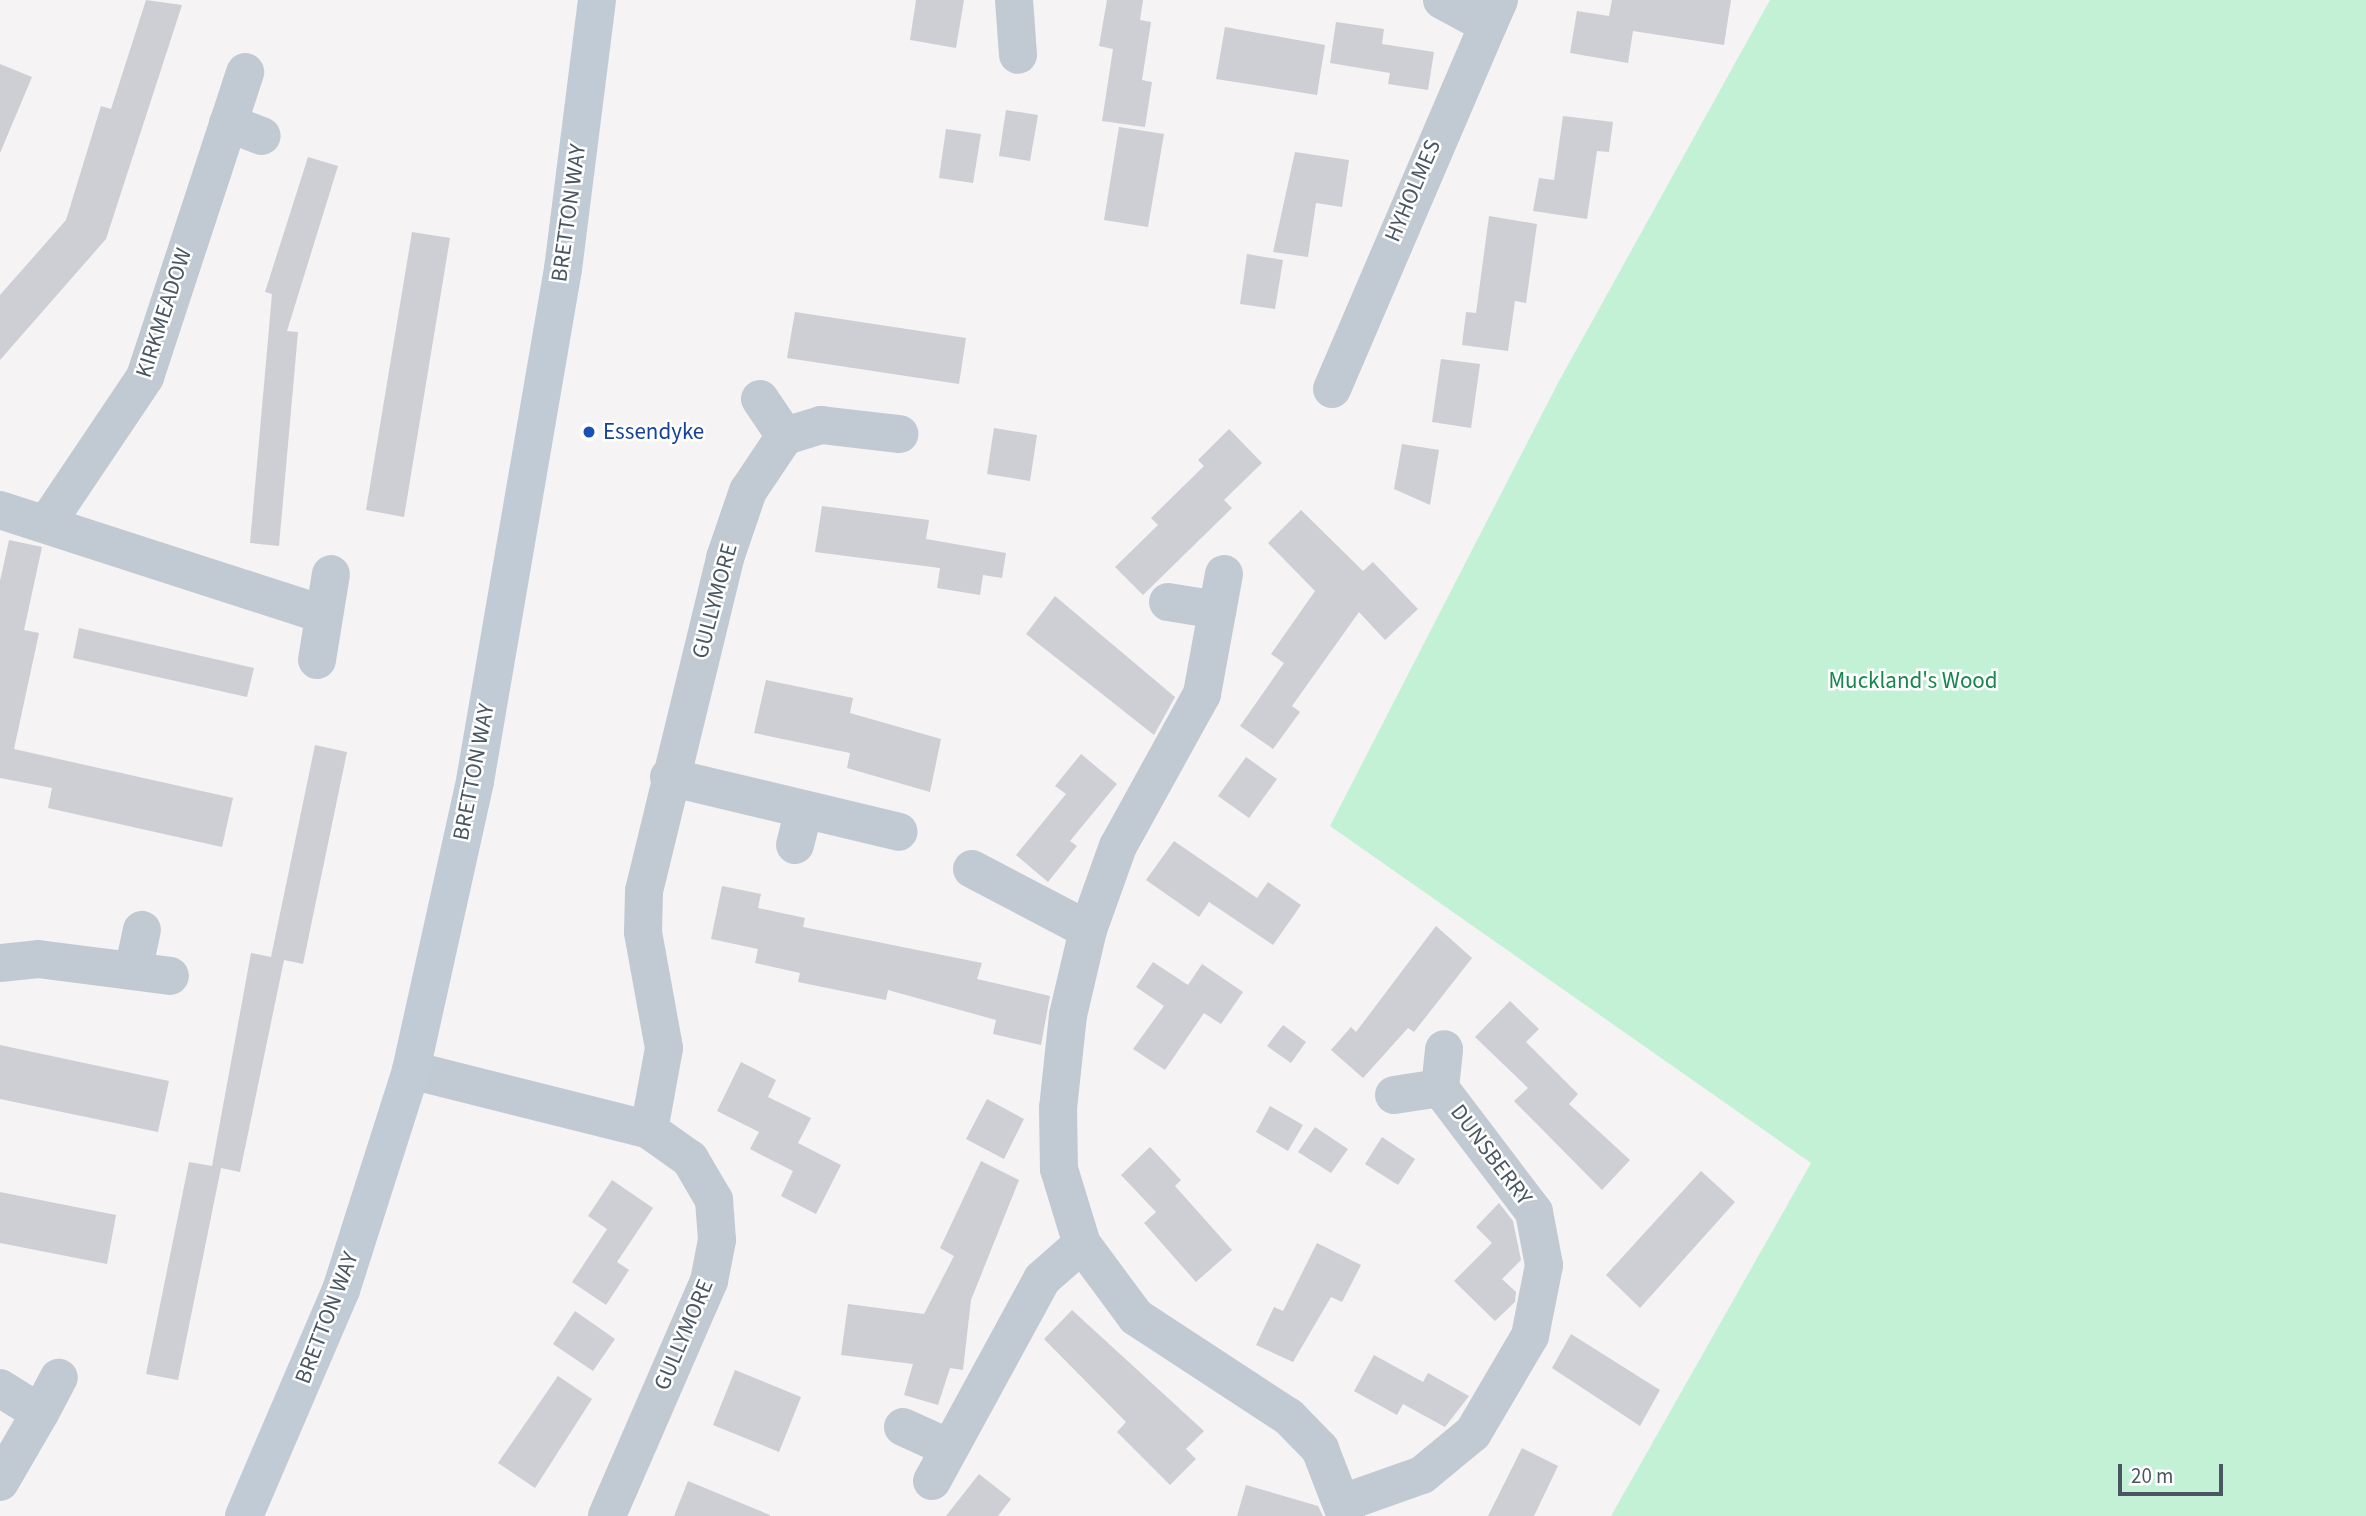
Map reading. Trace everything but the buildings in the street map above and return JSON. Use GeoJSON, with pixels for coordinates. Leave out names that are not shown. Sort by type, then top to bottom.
{"type":"FeatureCollection","features":[{"type":"Feature","properties":{"kind":"street","name":"BRETTON WAY"},"geometry":{"type":"LineString","coordinates":[[244,1516],[341,1290],[411,1070],[475,781],[563,270],[597,0]]}},
{"type":"Feature","properties":{"kind":"street"},"geometry":{"type":"LineString","coordinates":[[1014,0],[1018,55]]}},
{"type":"Feature","properties":{"kind":"street","name":"HYHOLMES"},"geometry":{"type":"LineString","coordinates":[[1332,367],[1494,13],[1442,0]]}},
{"type":"Feature","properties":{"kind":"street","name":"KIRKMEADOW"},"geometry":{"type":"LineString","coordinates":[[47,523],[145,377],[245,130],[244,72]]}},
{"type":"Feature","properties":{"kind":"street"},"geometry":{"type":"LineString","coordinates":[[760,399],[785,436],[821,425],[899,434]]}},
{"type":"Feature","properties":{"kind":"street","name":"GULLYMORE"},"geometry":{"type":"LineString","coordinates":[[649,1130],[664,1048],[643,932],[645,891],[669,778],[725,558],[748,491],[785,436]]}},
{"type":"Feature","properties":{"kind":"street"},"geometry":{"type":"LineString","coordinates":[[0,510],[322,614]]}},
{"type":"Feature","properties":{"kind":"street"},"geometry":{"type":"LineString","coordinates":[[317,660],[322,614],[331,574]]}},
{"type":"Feature","properties":{"kind":"street","name":"DUNSBERRY"},"geometry":{"type":"LineString","coordinates":[[1168,602],[1221,592],[1202,694],[1118,846],[1088,930],[1068,1015],[1058,1108],[1059,1170],[1082,1244],[1136,1317],[1289,1417],[1320,1449],[1345,1510],[1422,1475],[1473,1433],[1530,1336],[1544,1265],[1534,1212],[1440,1088],[1444,1049]]}},
{"type":"Feature","properties":{"kind":"street"},"geometry":{"type":"LineString","coordinates":[[669,778],[799,827],[899,832]]}},
{"type":"Feature","properties":{"kind":"street"},"geometry":{"type":"LineString","coordinates":[[972,869],[1088,930]]}},
{"type":"Feature","properties":{"kind":"street"},"geometry":{"type":"LineString","coordinates":[[0,963],[152,971],[142,930]]}},
{"type":"Feature","properties":{"kind":"street","name":"GULLYMORE"},"geometry":{"type":"LineString","coordinates":[[411,1070],[649,1130],[690,1159],[714,1200],[718,1240],[709,1282],[607,1516]]}},
{"type":"Feature","properties":{"kind":"street","name":"DUNSBERRY"},"geometry":{"type":"LineString","coordinates":[[1394,1096],[1440,1088]]}},
{"type":"Feature","properties":{"kind":"street"},"geometry":{"type":"LineString","coordinates":[[903,1427],[939,1464],[1042,1279],[1082,1244]]}},
{"type":"Feature","properties":{"kind":"street"},"geometry":{"type":"LineString","coordinates":[[0,1482],[59,1378]]}},
{"type":"Feature","properties":{"kind":"street"},"geometry":{"type":"LineString","coordinates":[[0,1388],[40,1413]]}},
{"type":"Feature","properties":{"kind":"green space","name":"Muckland's Wood"},"geometry":{"type":"Polygon","coordinates":[[[1770,0],[2366,0],[2366,1516],[1611,1516],[1811,1163],[1330,826],[1558,383],[1770,0]]]}},
{"type":"Feature","properties":{"kind":"place","name":"Essendyke"},"geometry":{"type":"Point","coordinates":[589,432]}}]}
